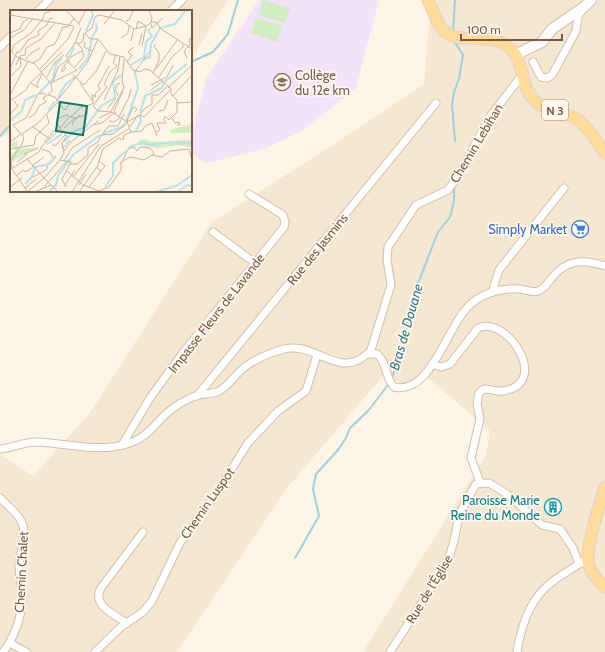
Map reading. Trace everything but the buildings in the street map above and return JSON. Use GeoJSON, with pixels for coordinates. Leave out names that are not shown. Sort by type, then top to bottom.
{"type":"FeatureCollection","features":[{"type":"Feature","properties":{"kind":"main road"},"geometry":{"type":"LineString","coordinates":[[420,0],[435,15]]}},
{"type":"Feature","properties":{"kind":"main road"},"geometry":{"type":"LineString","coordinates":[[428,0],[444,32],[452,36],[500,41],[517,54],[542,42],[557,24],[588,4]]}},
{"type":"Feature","properties":{"kind":"main road","name":"N 3"},"geometry":{"type":"LineString","coordinates":[[517,54],[522,76],[528,92],[537,102],[579,120],[605,153]]}},
{"type":"Feature","properties":{"kind":"main road"},"geometry":{"type":"LineString","coordinates":[[605,487],[589,548],[583,562],[593,576],[605,587]]}},
{"type":"Feature","properties":{"kind":"street"},"geometry":{"type":"LineString","coordinates":[[39,10],[49,0]]}},
{"type":"Feature","properties":{"kind":"street"},"geometry":{"type":"LineString","coordinates":[[172,10],[182,0]]}},
{"type":"Feature","properties":{"kind":"street"},"geometry":{"type":"LineString","coordinates":[[533,62],[541,77],[547,78],[552,75],[576,31],[578,16],[588,4]]}},
{"type":"Feature","properties":{"kind":"street"},"geometry":{"type":"LineString","coordinates":[[0,47],[10,37]]}},
{"type":"Feature","properties":{"kind":"street","name":"Chemin Lebihan"},"geometry":{"type":"LineString","coordinates":[[370,353],[391,285],[387,260],[388,247],[416,205],[448,190],[460,173],[489,118],[522,76]]}},
{"type":"Feature","properties":{"kind":"street","name":"Rue des Jasmins"},"geometry":{"type":"LineString","coordinates":[[198,396],[436,103]]}},
{"type":"Feature","properties":{"kind":"street"},"geometry":{"type":"LineString","coordinates":[[492,292],[499,270],[564,188]]}},
{"type":"Feature","properties":{"kind":"street","name":"Impasse Fleurs de Lavande"},"geometry":{"type":"LineString","coordinates":[[122,445],[150,398],[182,354],[280,231],[285,222],[283,215],[249,194]]}},
{"type":"Feature","properties":{"kind":"street"},"geometry":{"type":"LineString","coordinates":[[212,232],[255,263]]}},
{"type":"Feature","properties":{"kind":"street"},"geometry":{"type":"LineString","coordinates":[[0,449],[34,442],[92,448],[122,445],[143,436],[170,410],[186,400],[217,392],[226,386],[245,367],[259,359],[284,349],[303,350],[347,364],[357,362],[370,353],[377,354],[382,358],[388,380],[394,387],[400,389],[408,388],[416,384],[424,377],[461,315],[471,303],[492,292],[512,288],[538,291],[543,289],[555,274],[566,264],[572,262],[586,261],[605,266]]}},
{"type":"Feature","properties":{"kind":"street"},"geometry":{"type":"LineString","coordinates":[[432,364],[441,367],[450,364],[476,332],[485,326],[498,329],[517,347],[522,354],[525,371],[522,380],[517,386],[502,392],[484,389],[479,393],[477,404],[480,419],[471,458],[480,482],[489,482],[507,494],[542,525],[560,529],[583,562],[546,586],[538,596],[525,620],[517,652]]}},
{"type":"Feature","properties":{"kind":"street","name":"Chemin Luspot"},"geometry":{"type":"LineString","coordinates":[[96,652],[127,623],[143,612],[152,601],[180,543],[218,491],[248,442],[278,411],[306,391],[317,355]]}},
{"type":"Feature","properties":{"kind":"street","name":"Rue de l'Église"},"geometry":{"type":"LineString","coordinates":[[390,652],[446,564],[454,541],[459,515],[473,488],[480,482]]}},
{"type":"Feature","properties":{"kind":"street","name":"Chemin Chalet"},"geometry":{"type":"LineString","coordinates":[[1,500],[19,517],[24,527],[19,564],[22,598],[21,609],[10,643],[3,652]]}},
{"type":"Feature","properties":{"kind":"street"},"geometry":{"type":"LineString","coordinates":[[127,623],[101,604],[98,596],[101,588],[143,532]]}},
{"type":"Feature","properties":{"kind":"street"},"geometry":{"type":"LineString","coordinates":[[10,643],[26,652]]}},
{"type":"Feature","properties":{"kind":"shaded area"},"geometry":{"type":"Polygon","coordinates":[[[0,0],[228,0],[192,57],[192,10],[10,10],[10,133],[0,138],[0,0]]]}},
{"type":"Feature","properties":{"kind":"shaded area","name":"Collège du 12e km"},"geometry":{"type":"Polygon","coordinates":[[[259,0],[379,0],[356,88],[302,131],[264,149],[206,163],[192,154],[192,132],[207,77],[259,0]]]}},
{"type":"Feature","properties":{"kind":"shaded area"},"geometry":{"type":"Polygon","coordinates":[[[431,0],[605,0],[605,652],[363,652],[486,455],[490,431],[427,377],[402,383],[383,376],[287,488],[177,652],[0,652],[0,454],[33,476],[90,413],[212,222],[339,141],[424,84],[431,0]]]}},
{"type":"Feature","properties":{"kind":"green space"},"geometry":{"type":"Polygon","coordinates":[[[263,0],[290,8],[285,23],[259,15],[263,0]]]}},
{"type":"Feature","properties":{"kind":"green space"},"geometry":{"type":"Polygon","coordinates":[[[256,18],[283,26],[277,42],[251,33],[256,18]]]}},
{"type":"Feature","properties":{"kind":"waterway"},"geometry":{"type":"LineString","coordinates":[[192,62],[213,52],[228,34],[238,0]]}},
{"type":"Feature","properties":{"kind":"waterway","name":"Bras de Douane"},"geometry":{"type":"LineString","coordinates":[[453,32],[455,0]]}},
{"type":"Feature","properties":{"kind":"waterway","name":"Bras de Douane"},"geometry":{"type":"LineString","coordinates":[[454,41],[463,55],[459,79],[454,92],[452,105],[455,141]]}},
{"type":"Feature","properties":{"kind":"waterway"},"geometry":{"type":"LineString","coordinates":[[0,136],[10,125]]}},
{"type":"Feature","properties":{"kind":"waterway","name":"Bras de Douane"},"geometry":{"type":"LineString","coordinates":[[392,377],[404,345],[410,304],[438,232],[450,217],[454,201],[454,187]]}},
{"type":"Feature","properties":{"kind":"waterway","name":"Bras de Douane"},"geometry":{"type":"LineString","coordinates":[[295,558],[319,516],[313,489],[316,474],[338,450],[346,438],[350,428],[368,411],[388,385]]}},
{"type":"Feature","properties":{"kind":"place","name":"Collège du 12e km"},"geometry":{"type":"Point","coordinates":[282,82]}},
{"type":"Feature","properties":{"kind":"place","name":"Simply Market"},"geometry":{"type":"Point","coordinates":[580,229]}},
{"type":"Feature","properties":{"kind":"place","name":"Paroisse Marie Reine du Monde"},"geometry":{"type":"Point","coordinates":[553,507]}}]}
